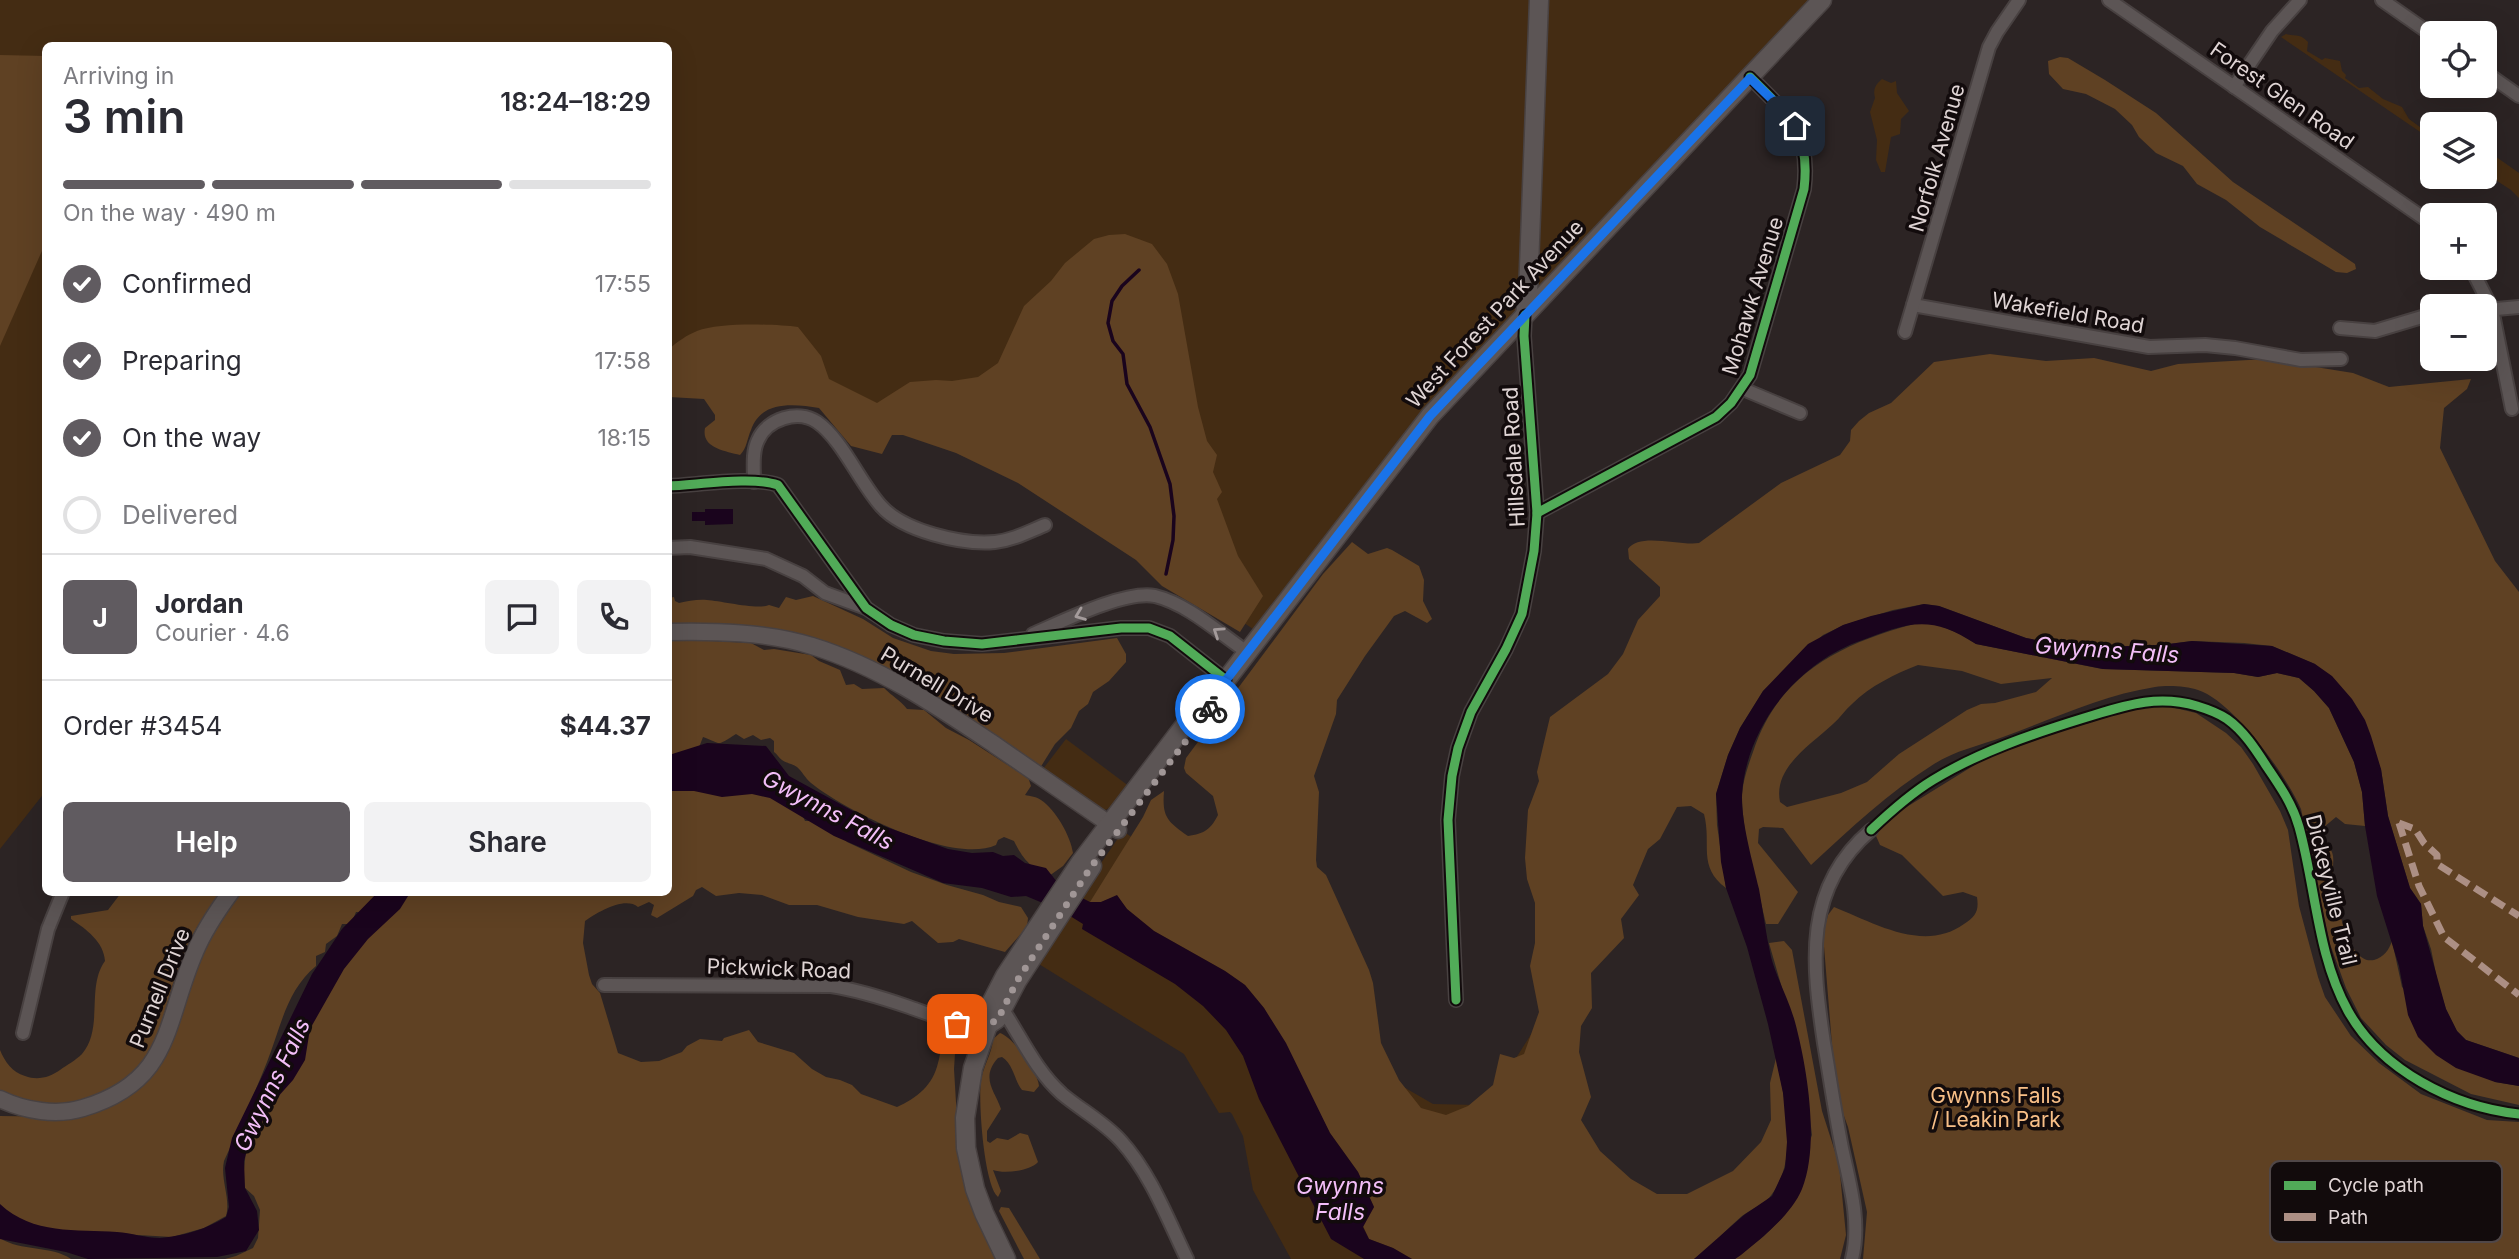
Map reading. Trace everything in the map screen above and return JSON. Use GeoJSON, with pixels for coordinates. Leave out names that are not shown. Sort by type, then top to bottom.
{"type":"FeatureCollection","features":[{"type":"Feature","properties":{"kind":"main road","name":"Hillsdale Road"},"geometry":{"type":"LineString","coordinates":[[1525,314],[1528,295],[1539,0]]}},
{"type":"Feature","properties":{"kind":"main road","name":"West Forest Park Avenue"},"geometry":{"type":"LineString","coordinates":[[1038,936],[1114,827],[1221,695],[1226,680],[1406,445],[1455,388],[1822,0]]}},
{"type":"Feature","properties":{"kind":"main road"},"geometry":{"type":"LineString","coordinates":[[988,1025],[998,1019],[1038,936]]}},
{"type":"Feature","properties":{"kind":"main road"},"geometry":{"type":"LineString","coordinates":[[1006,1259],[984,1213],[970,1170],[965,1118],[973,1068],[988,1025],[986,1013],[996,992],[1038,936]]}},
{"type":"Feature","properties":{"kind":"main road"},"geometry":{"type":"LineString","coordinates":[[968,1096],[974,1113],[979,1159],[986,1190],[1018,1259]]}},
{"type":"Feature","properties":{"kind":"street","name":"Norfolk Avenue"},"geometry":{"type":"LineString","coordinates":[[1905,332],[1989,47],[2020,0]]}},
{"type":"Feature","properties":{"kind":"street","name":"Forest Glen Road"},"geometry":{"type":"LineString","coordinates":[[2109,0],[2420,217]]}},
{"type":"Feature","properties":{"kind":"street"},"geometry":{"type":"LineString","coordinates":[[2234,87],[2272,31],[2300,0]]}},
{"type":"Feature","properties":{"kind":"street"},"geometry":{"type":"LineString","coordinates":[[2382,0],[2420,27]]}},
{"type":"Feature","properties":{"kind":"street","name":"Mohawk Avenue"},"geometry":{"type":"LineString","coordinates":[[1537,513],[1701,427],[1731,403],[1751,375],[1804,189],[1806,156],[1795,126],[1787,114],[1750,78]]}},
{"type":"Feature","properties":{"kind":"street"},"geometry":{"type":"LineString","coordinates":[[2497,79],[2518,92]]}},
{"type":"Feature","properties":{"kind":"street","name":"Wakefield Road"},"geometry":{"type":"LineString","coordinates":[[1913,305],[2148,347],[2205,345],[2301,360],[2341,359]]}},
{"type":"Feature","properties":{"kind":"street"},"geometry":{"type":"LineString","coordinates":[[2497,309],[2519,307]]}},
{"type":"Feature","properties":{"kind":"street","name":"Hillsdale Road"},"geometry":{"type":"LineString","coordinates":[[1455,1000],[1448,820],[1452,776],[1463,730],[1522,614],[1532,573],[1537,513],[1524,336],[1525,314]]}},
{"type":"Feature","properties":{"kind":"street"},"geometry":{"type":"LineString","coordinates":[[2340,328],[2375,331],[2420,318]]}},
{"type":"Feature","properties":{"kind":"street"},"geometry":{"type":"LineString","coordinates":[[2497,344],[2512,409]]}},
{"type":"Feature","properties":{"kind":"street"},"geometry":{"type":"LineString","coordinates":[[1743,389],[1800,412]]}},
{"type":"Feature","properties":{"kind":"street"},"geometry":{"type":"LineString","coordinates":[[754,482],[757,440],[763,431],[786,417],[806,416],[824,428],[880,506],[902,523],[947,537],[993,542],[1012,538],[1045,525]]}},
{"type":"Feature","properties":{"kind":"street"},"geometry":{"type":"LineString","coordinates":[[672,486],[754,482],[778,485],[866,608]]}},
{"type":"Feature","properties":{"kind":"street"},"geometry":{"type":"LineString","coordinates":[[672,548],[690,547],[766,559],[803,576],[825,593],[866,608],[891,625],[914,635],[934,639],[982,644],[1121,628],[1149,628],[1170,636],[1226,680]]}},
{"type":"Feature","properties":{"kind":"street"},"geometry":{"type":"LineString","coordinates":[[1023,639],[1111,602],[1147,595],[1168,601],[1247,652]]}},
{"type":"Feature","properties":{"kind":"street","name":"Purnell Drive"},"geometry":{"type":"LineString","coordinates":[[672,632],[721,632],[767,637],[810,645],[870,668],[936,705],[1114,827]]}},
{"type":"Feature","properties":{"kind":"street"},"geometry":{"type":"LineString","coordinates":[[1852,1259],[1857,1229],[1818,1002],[1816,929],[1829,884],[1851,849],[1871,830]]}},
{"type":"Feature","properties":{"kind":"street"},"geometry":{"type":"LineString","coordinates":[[23,1032],[48,929],[61,896]]}},
{"type":"Feature","properties":{"kind":"street","name":"Purnell Drive"},"geometry":{"type":"LineString","coordinates":[[0,1099],[32,1110],[75,1111],[99,1104],[140,1078],[166,1040],[194,953],[205,930],[228,896]]}},
{"type":"Feature","properties":{"kind":"street","name":"Pickwick Road"},"geometry":{"type":"LineString","coordinates":[[604,985],[831,986],[872,995],[957,1024],[972,1027],[988,1025]]}},
{"type":"Feature","properties":{"kind":"street"},"geometry":{"type":"LineString","coordinates":[[1003,1010],[1050,1082],[1108,1128],[1128,1149],[1152,1188],[1187,1259]]}},
{"type":"Feature","properties":{"kind":"shaded area"},"geometry":{"type":"Polygon","coordinates":[[[0,0],[1809,0],[1429,403],[1253,629],[1067,503],[946,440],[780,395],[672,391],[672,42],[42,42],[42,796],[0,849],[0,0]]]}},
{"type":"Feature","properties":{"kind":"shaded area"},"geometry":{"type":"Polygon","coordinates":[[[2286,34],[2300,36],[2308,42],[2307,51],[2322,60],[2325,58],[2340,61],[2345,78],[2359,88],[2368,87],[2383,99],[2402,107],[2409,119],[2420,127],[2420,132],[2281,37],[2286,34]]]}},
{"type":"Feature","properties":{"kind":"shaded area"},"geometry":{"type":"Polygon","coordinates":[[[1882,79],[1891,83],[1896,81],[1897,93],[1909,111],[1901,119],[1900,134],[1891,137],[1885,172],[1881,172],[1876,160],[1877,140],[1870,112],[1875,98],[1875,87],[1882,79]]]}},
{"type":"Feature","properties":{"kind":"shaded area"},"geometry":{"type":"Polygon","coordinates":[[[2497,157],[2519,173],[2519,198],[2497,181],[2497,157]]]}},
{"type":"Feature","properties":{"kind":"shaded area"},"geometry":{"type":"Polygon","coordinates":[[[1066,739],[1130,787],[1114,806],[1105,810],[1099,808],[1043,769],[1066,739]]]}},
{"type":"Feature","properties":{"kind":"shaded area"},"geometry":{"type":"Polygon","coordinates":[[[1123,831],[1271,937],[1395,1082],[1433,1104],[1477,1105],[1503,1079],[1567,977],[1500,1259],[1291,1259],[1253,1190],[1243,1136],[1232,1114],[1219,1113],[1184,1054],[1034,961],[1123,831]]]}},
{"type":"Feature","properties":{"kind":"green space"},"geometry":{"type":"Polygon","coordinates":[[[0,55],[42,56],[42,251],[0,346],[0,55]]]}},
{"type":"Feature","properties":{"kind":"green space"},"geometry":{"type":"Polygon","coordinates":[[[2060,57],[2068,58],[2156,113],[2233,182],[2355,264],[2356,269],[2347,273],[2336,272],[2260,227],[2226,200],[2197,184],[2183,166],[2156,153],[2115,109],[2086,94],[2063,89],[2049,74],[2048,61],[2060,57]]]}},
{"type":"Feature","properties":{"kind":"green space"},"geometry":{"type":"Polygon","coordinates":[[[1125,234],[1152,244],[1167,264],[1178,294],[1198,407],[1207,441],[1217,455],[1213,472],[1222,492],[1217,499],[1238,556],[1263,596],[1240,632],[1162,586],[1136,560],[1018,483],[956,453],[903,435],[892,435],[882,454],[851,446],[819,408],[789,405],[762,413],[740,455],[715,448],[707,440],[705,428],[715,420],[715,415],[704,399],[672,397],[672,347],[697,331],[732,325],[798,327],[821,356],[829,379],[877,403],[910,382],[978,377],[998,363],[1024,306],[1051,281],[1065,263],[1094,239],[1125,234]]]}},
{"type":"Feature","properties":{"kind":"green space"},"geometry":{"type":"Polygon","coordinates":[[[1990,354],[2046,361],[2094,358],[2151,371],[2178,364],[2266,359],[2353,373],[2389,387],[2471,379],[2467,389],[2444,408],[2440,448],[2495,561],[2519,592],[2519,1058],[2466,1040],[2457,1031],[2438,984],[2423,926],[2421,904],[2410,888],[2388,816],[2381,769],[2315,664],[2272,646],[2244,643],[2192,641],[2102,647],[2047,642],[2026,638],[1939,606],[1924,604],[1844,625],[1823,635],[1763,691],[1740,728],[1716,794],[1717,825],[1726,888],[1711,872],[1708,863],[1704,814],[1691,806],[1677,807],[1660,839],[1648,849],[1633,885],[1639,895],[1621,919],[1624,938],[1591,973],[1592,1008],[1581,1026],[1579,1052],[1591,1097],[1581,1120],[1600,1151],[1631,1179],[1657,1194],[1687,1194],[1733,1171],[1761,1142],[1771,1120],[1770,1083],[1776,1058],[1786,1110],[1788,1146],[1780,1180],[1769,1198],[1742,1216],[1694,1259],[1412,1259],[1369,1239],[1363,1226],[1374,1207],[1358,1172],[1330,1133],[1264,1008],[1245,985],[1154,931],[1127,909],[1117,896],[1101,902],[1090,902],[1151,800],[1164,791],[1167,818],[1188,836],[1203,832],[1213,824],[1218,815],[1213,796],[1186,773],[1186,758],[1323,574],[1352,542],[1368,554],[1387,548],[1419,566],[1424,580],[1423,601],[1432,619],[1427,623],[1405,611],[1394,616],[1337,700],[1336,714],[1314,776],[1319,792],[1316,860],[1317,867],[1326,875],[1369,970],[1381,1043],[1399,1080],[1421,1108],[1446,1115],[1468,1106],[1493,1085],[1500,1054],[1514,1058],[1524,1054],[1539,1012],[1530,966],[1535,943],[1535,903],[1527,879],[1525,858],[1528,810],[1539,781],[1537,772],[1550,717],[1608,674],[1623,654],[1638,620],[1660,596],[1660,587],[1629,559],[1628,549],[1633,544],[1650,540],[1699,543],[1781,483],[1840,455],[1850,441],[1851,430],[1859,421],[1891,403],[1934,362],[1990,354]]]}},
{"type":"Feature","properties":{"kind":"green space"},"geometry":{"type":"Polygon","coordinates":[[[813,596],[863,619],[893,638],[931,651],[954,654],[1004,653],[1117,638],[1126,654],[1126,662],[1109,681],[1093,692],[1088,704],[1079,711],[1071,728],[1055,744],[1040,768],[841,651],[672,626],[672,597],[679,603],[704,600],[779,608],[786,597],[796,600],[813,596]]]}},
{"type":"Feature","properties":{"kind":"green space"},"geometry":{"type":"Polygon","coordinates":[[[1921,622],[1936,624],[1976,644],[2102,669],[2234,673],[2258,677],[2277,673],[2299,678],[2329,708],[2354,762],[2362,792],[2365,826],[2345,824],[2336,817],[2322,832],[2332,853],[2337,901],[2350,942],[2365,959],[2374,960],[2386,953],[2392,941],[2402,987],[2495,1082],[2519,1086],[2519,1105],[2471,1094],[2405,1060],[2386,1045],[2361,1018],[2346,988],[2330,944],[2301,809],[2284,778],[2257,741],[2227,709],[2198,690],[2160,686],[2116,696],[1950,755],[1917,775],[1886,799],[1811,865],[1783,828],[1759,829],[1758,843],[1798,892],[1778,924],[1766,924],[1748,846],[1742,798],[1747,769],[1765,724],[1780,700],[1818,664],[1866,639],[1921,622]],[[1918,665],[1875,686],[1849,706],[1836,722],[1788,767],[1779,789],[1780,802],[1787,807],[1841,793],[1867,782],[1899,754],[1967,710],[1981,704],[2036,692],[2052,678],[2001,684],[1962,671],[1918,665]]]}},
{"type":"Feature","properties":{"kind":"green space"},"geometry":{"type":"Polygon","coordinates":[[[672,639],[751,643],[764,650],[811,655],[840,670],[846,685],[854,684],[862,689],[884,688],[907,709],[924,710],[946,728],[1017,771],[1027,774],[1031,786],[1025,795],[1039,799],[1052,810],[1066,832],[1073,853],[1063,866],[1049,876],[1028,862],[1014,841],[1004,837],[998,840],[996,845],[977,849],[954,848],[900,832],[827,795],[811,783],[797,767],[782,760],[774,752],[774,741],[770,738],[761,740],[753,735],[744,739],[736,734],[719,743],[703,737],[698,750],[672,759],[672,639]]]}},
{"type":"Feature","properties":{"kind":"green space","name":"Gwynns Falls / Leakin Park"},"geometry":{"type":"Polygon","coordinates":[[[2140,707],[2171,707],[2196,713],[2226,733],[2241,747],[2280,811],[2288,830],[2299,906],[2318,977],[2325,997],[2351,1036],[2379,1063],[2421,1094],[2487,1120],[2519,1122],[2519,1259],[1863,1259],[1867,1212],[1848,1127],[1836,1094],[1823,934],[1828,915],[1834,907],[1882,927],[1916,936],[1949,932],[1964,924],[1976,913],[1977,897],[1963,892],[1943,896],[1902,855],[1880,845],[1876,836],[1879,827],[1892,816],[1986,758],[2140,707]]]}},
{"type":"Feature","properties":{"kind":"green space"},"geometry":{"type":"Polygon","coordinates":[[[672,781],[748,787],[800,810],[805,821],[833,825],[847,842],[911,872],[1021,907],[1028,918],[1027,927],[1005,952],[959,939],[938,943],[912,921],[904,924],[858,917],[817,905],[789,905],[762,895],[739,893],[716,896],[702,887],[696,890],[693,896],[657,918],[651,915],[654,905],[649,902],[638,907],[633,904],[619,904],[585,921],[583,943],[589,975],[592,984],[600,993],[618,1053],[641,1062],[659,1061],[682,1052],[700,1039],[722,1041],[749,1030],[758,1042],[794,1053],[826,1077],[852,1085],[861,1094],[897,1107],[917,1095],[928,1084],[936,1071],[944,1035],[952,1033],[956,1038],[954,1069],[958,1136],[1000,1259],[225,1259],[253,1248],[258,1238],[260,1210],[254,1196],[244,1187],[243,1179],[247,1141],[323,987],[402,896],[672,896],[672,781]]]}},
{"type":"Feature","properties":{"kind":"green space"},"geometry":{"type":"Polygon","coordinates":[[[119,896],[220,896],[201,920],[189,943],[152,1047],[135,1071],[107,1092],[77,1101],[31,1101],[0,1091],[0,1050],[16,1072],[44,1078],[82,1054],[89,1044],[94,1020],[96,983],[105,961],[98,942],[71,919],[71,916],[108,910],[119,896]]]}},
{"type":"Feature","properties":{"kind":"green space"},"geometry":{"type":"Polygon","coordinates":[[[239,896],[382,896],[361,912],[356,912],[351,924],[342,924],[337,936],[326,944],[325,952],[316,956],[316,966],[291,998],[224,1161],[226,1216],[204,1228],[172,1237],[35,1229],[0,1208],[0,1116],[70,1117],[127,1096],[215,927],[239,896]]]}},
{"type":"Feature","properties":{"kind":"green space"},"geometry":{"type":"Polygon","coordinates":[[[1784,941],[1792,950],[1822,1111],[1839,1164],[1846,1235],[1840,1259],[1735,1259],[1782,1218],[1812,1135],[1803,1061],[1769,943],[1784,941]]]}},
{"type":"Feature","properties":{"kind":"green space"},"geometry":{"type":"Polygon","coordinates":[[[1000,1033],[1024,1056],[1039,1086],[1034,1092],[1022,1090],[1009,1064],[1002,1057],[998,1058],[990,1072],[990,1084],[1001,1109],[987,1131],[987,1141],[990,1143],[997,1138],[1008,1140],[1020,1133],[1028,1135],[1038,1162],[1017,1171],[993,1170],[1001,1191],[998,1197],[993,1190],[986,1160],[980,1091],[993,1039],[1000,1033]]]}},
{"type":"Feature","properties":{"kind":"green space"},"geometry":{"type":"Polygon","coordinates":[[[1001,1207],[1009,1208],[1040,1259],[1024,1259],[999,1211],[1001,1207]]]}},
{"type":"Feature","properties":{"kind":"green space"},"geometry":{"type":"Polygon","coordinates":[[[0,1238],[17,1245],[54,1252],[71,1259],[0,1259],[0,1238]]]}},
{"type":"Feature","properties":{"kind":"water"},"geometry":{"type":"Polygon","coordinates":[[[705,509],[733,509],[733,524],[705,525],[705,521],[692,521],[692,512],[705,512],[705,509]]]}},
{"type":"Feature","properties":{"kind":"water","name":"Gwynns Falls"},"geometry":{"type":"Polygon","coordinates":[[[1924,604],[1939,606],[2026,638],[2047,642],[2102,647],[2192,641],[2272,646],[2315,664],[2332,676],[2352,699],[2371,736],[2381,769],[2388,816],[2410,888],[2421,904],[2423,926],[2446,1009],[2457,1031],[2466,1040],[2519,1058],[2519,1086],[2495,1082],[2456,1068],[2436,1055],[2418,1037],[2408,1015],[2399,966],[2377,896],[2362,792],[2354,762],[2329,708],[2299,678],[2277,673],[2258,677],[2234,673],[2103,669],[1976,644],[1945,628],[1918,624],[1904,626],[1857,642],[1813,667],[1794,683],[1778,702],[1753,746],[1742,795],[1743,817],[1771,957],[1792,1014],[1804,1061],[1810,1106],[1810,1150],[1807,1171],[1797,1199],[1784,1217],[1767,1233],[1735,1259],[1694,1259],[1744,1215],[1772,1196],[1785,1168],[1787,1142],[1783,1093],[1768,1024],[1747,947],[1726,888],[1721,862],[1716,794],[1728,755],[1740,728],[1763,691],[1808,644],[1843,625],[1924,604]]]}},
{"type":"Feature","properties":{"kind":"water","name":"Gwynns Falls"},"geometry":{"type":"Polygon","coordinates":[[[707,743],[766,746],[789,776],[875,823],[948,849],[1014,855],[1025,863],[1046,868],[1061,887],[1090,902],[1101,902],[1117,895],[1127,909],[1154,931],[1245,985],[1264,1008],[1286,1043],[1330,1133],[1358,1172],[1374,1207],[1363,1227],[1369,1239],[1412,1259],[1364,1259],[1331,1239],[1259,1099],[1243,1056],[1226,1030],[1203,1006],[1175,984],[1082,929],[1083,924],[1062,911],[1026,896],[1011,897],[982,888],[943,883],[834,836],[770,798],[752,794],[722,797],[694,791],[672,791],[672,754],[707,743]]]}},
{"type":"Feature","properties":{"kind":"water","name":"Gwynns Falls"},"geometry":{"type":"Polygon","coordinates":[[[374,896],[408,896],[400,909],[368,939],[344,969],[310,1029],[305,1060],[293,1080],[276,1099],[249,1143],[244,1161],[245,1188],[257,1211],[259,1230],[246,1251],[217,1257],[88,1259],[0,1239],[0,1204],[26,1221],[41,1226],[155,1238],[194,1231],[226,1217],[229,1207],[225,1168],[232,1138],[312,974],[342,929],[374,896]]]}},
{"type":"Feature","properties":{"kind":"waterway"},"geometry":{"type":"LineString","coordinates":[[1139,270],[1122,286],[1112,301],[1108,323],[1113,341],[1123,354],[1127,384],[1150,427],[1170,484],[1174,516],[1173,540],[1166,574]]}},
{"type":"Feature","properties":{"kind":"marked path"},"geometry":{"type":"LineString","coordinates":[[2399,823],[2419,886],[2444,937],[2519,995]]}},
{"type":"Feature","properties":{"kind":"marked path"},"geometry":{"type":"LineString","coordinates":[[2399,823],[2415,829],[2424,843],[2437,855],[2437,864],[2519,916]]}},
{"type":"Feature","properties":{"kind":"cycle path"},"geometry":{"type":"LineString","coordinates":[[1537,513],[1716,417],[1731,403],[1750,375],[1804,189],[1805,169],[1804,152],[1794,125],[1750,77]]}},
{"type":"Feature","properties":{"kind":"cycle path"},"geometry":{"type":"LineString","coordinates":[[1456,1000],[1448,820],[1452,776],[1458,748],[1471,712],[1522,614],[1534,551],[1537,513],[1524,336],[1525,315]]}},
{"type":"Feature","properties":{"kind":"cycle path"},"geometry":{"type":"LineString","coordinates":[[672,486],[740,481],[778,485],[866,608],[891,625],[914,635],[982,644],[1121,628],[1149,628],[1170,636],[1226,680]]}},
{"type":"Feature","properties":{"kind":"cycle path","name":"Dickeyville Trail"},"geometry":{"type":"LineString","coordinates":[[1871,830],[1916,791],[1933,780],[1987,752],[2045,730],[2113,709],[2154,701],[2182,703],[2216,713],[2239,729],[2249,741],[2293,811],[2305,850],[2318,921],[2330,967],[2348,1011],[2362,1032],[2399,1068],[2421,1082],[2469,1103],[2519,1114]]}},
{"type":"Feature","properties":{"kind":"way so far"},"geometry":{"type":"LineString","coordinates":[[957,1024],[972,1027],[988,1025],[998,1019],[1017,981],[1091,867],[1210,709]]}},
{"type":"Feature","properties":{"kind":"route"},"geometry":{"type":"LineString","coordinates":[[1210,709],[1221,695],[1226,680],[1430,416],[1750,78],[1787,114],[1795,126]]}}]}
